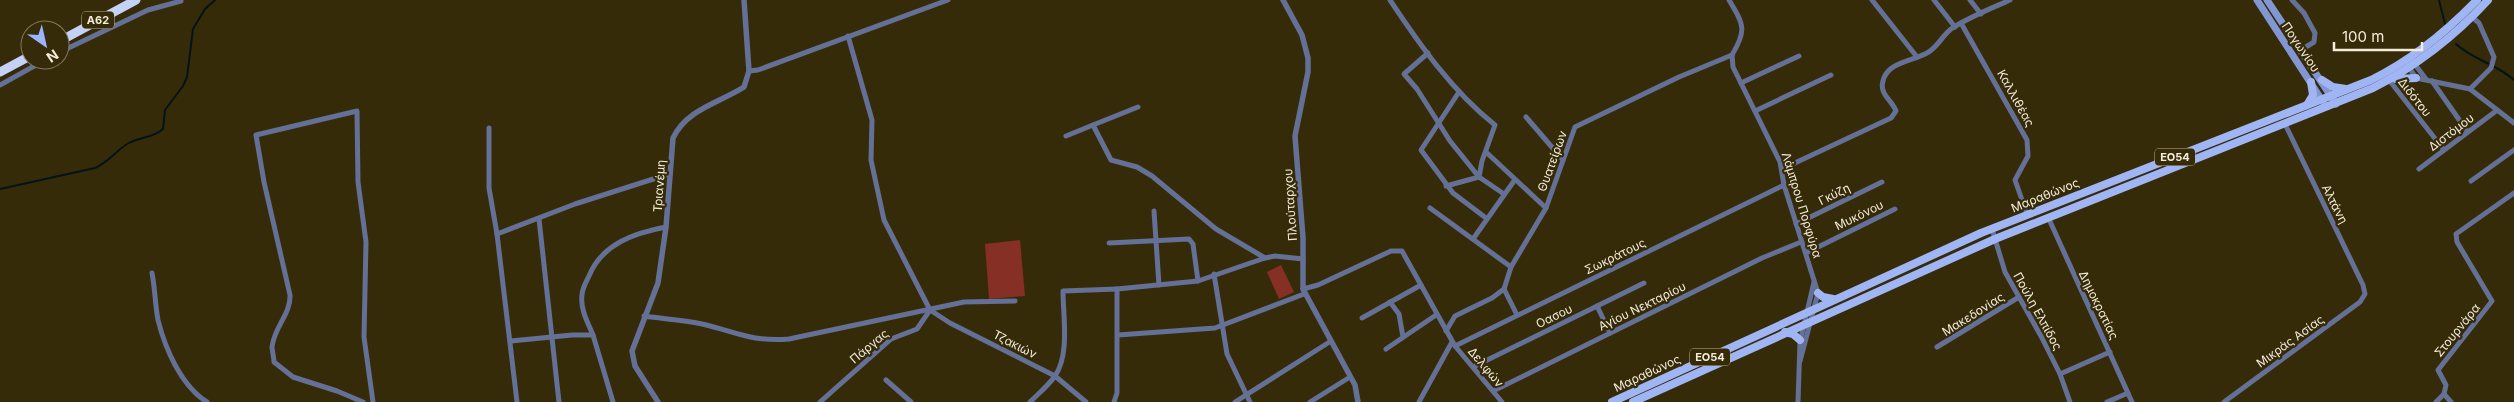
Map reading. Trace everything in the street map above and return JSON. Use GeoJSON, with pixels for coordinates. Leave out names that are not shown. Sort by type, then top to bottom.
{"type":"FeatureCollection","features":[{"type":"Feature","properties":{"kind":"highway","name":"Α62"},"geometry":{"type":"LineString","coordinates":[[70,36],[136,0]]}},
{"type":"Feature","properties":{"kind":"highway"},"geometry":{"type":"LineString","coordinates":[[0,72],[20,61]]}},
{"type":"Feature","properties":{"kind":"main road","name":"Πογωνίου"},"geometry":{"type":"LineString","coordinates":[[2257,0],[2326,107]]}},
{"type":"Feature","properties":{"kind":"main road","name":"Πογωνίου"},"geometry":{"type":"LineString","coordinates":[[2267,0],[2334,100]]}},
{"type":"Feature","properties":{"kind":"main road","name":"Μαραθώνος"},"geometry":{"type":"LineString","coordinates":[[1612,402],[1811,309],[2027,214],[2305,106],[2322,100],[2334,100],[2389,80],[2442,34],[2477,0]]}},
{"type":"Feature","properties":{"kind":"main road","name":"Μαραθώνος"},"geometry":{"type":"LineString","coordinates":[[1633,402],[1994,238],[2326,107],[2353,88],[2410,63],[2443,44],[2488,0]]}},
{"type":"Feature","properties":{"kind":"main road"},"geometry":{"type":"LineString","coordinates":[[2389,80],[2416,78]]}},
{"type":"Feature","properties":{"kind":"main road"},"geometry":{"type":"LineString","coordinates":[[2322,80],[2337,88],[2353,88]]}},
{"type":"Feature","properties":{"kind":"main road"},"geometry":{"type":"LineString","coordinates":[[2305,106],[2313,95],[2311,82]]}},
{"type":"Feature","properties":{"kind":"main road"},"geometry":{"type":"LineString","coordinates":[[1818,293],[1824,298],[1835,299]]}},
{"type":"Feature","properties":{"kind":"main road"},"geometry":{"type":"LineString","coordinates":[[1785,332],[1794,334],[1800,340]]}},
{"type":"Feature","properties":{"kind":"street"},"geometry":{"type":"LineString","coordinates":[[744,0],[749,70],[758,70],[948,0]]}},
{"type":"Feature","properties":{"kind":"street","name":"Πλούταρχου"},"geometry":{"type":"LineString","coordinates":[[1283,0],[1302,35],[1308,58],[1308,72],[1295,136],[1304,291],[1358,392],[1358,402]]}},
{"type":"Feature","properties":{"kind":"street"},"geometry":{"type":"LineString","coordinates":[[1390,0],[1459,92],[1472,106],[1495,125],[1479,177]]}},
{"type":"Feature","properties":{"kind":"street"},"geometry":{"type":"LineString","coordinates":[[1730,0],[1744,30],[1743,36],[1732,55]]}},
{"type":"Feature","properties":{"kind":"street"},"geometry":{"type":"LineString","coordinates":[[1872,0],[1918,57]]}},
{"type":"Feature","properties":{"kind":"street"},"geometry":{"type":"LineString","coordinates":[[1934,0],[1955,27]]}},
{"type":"Feature","properties":{"kind":"street"},"geometry":{"type":"LineString","coordinates":[[1970,0],[1981,14]]}},
{"type":"Feature","properties":{"kind":"street"},"geometry":{"type":"LineString","coordinates":[[1782,169],[1895,113],[1895,108],[1883,91],[1883,78],[1891,68],[1927,53],[1961,23],[2010,0]]}},
{"type":"Feature","properties":{"kind":"street"},"geometry":{"type":"LineString","coordinates":[[2292,0],[2304,13],[2315,33],[2314,42],[2301,50]]}},
{"type":"Feature","properties":{"kind":"street"},"geometry":{"type":"LineString","coordinates":[[70,47],[148,10],[182,1]]}},
{"type":"Feature","properties":{"kind":"street"},"geometry":{"type":"LineString","coordinates":[[2470,89],[2491,68],[2494,61],[2489,43],[2479,23],[2472,17]]}},
{"type":"Feature","properties":{"kind":"street","name":"Καλλιθέας"},"geometry":{"type":"LineString","coordinates":[[1961,23],[2027,140],[2028,156],[2015,180],[2027,214]]}},
{"type":"Feature","properties":{"kind":"street"},"geometry":{"type":"LineString","coordinates":[[848,36],[872,120],[871,160],[884,220],[930,310]]}},
{"type":"Feature","properties":{"kind":"street"},"geometry":{"type":"LineString","coordinates":[[1428,53],[1404,74],[1417,89],[1438,124],[1460,155],[1479,177],[1504,194]]}},
{"type":"Feature","properties":{"kind":"street","name":"Λάμπρου Πορφύρα"},"geometry":{"type":"LineString","coordinates":[[1732,55],[1733,67],[1777,154],[1782,169],[1784,185],[1815,281],[1818,293],[1807,322]]}},
{"type":"Feature","properties":{"kind":"street","name":"Θυατείρων"},"geometry":{"type":"LineString","coordinates":[[1504,289],[1511,267],[1546,208],[1575,127],[1679,77],[1732,55]]}},
{"type":"Feature","properties":{"kind":"street"},"geometry":{"type":"LineString","coordinates":[[1742,83],[1799,56]]}},
{"type":"Feature","properties":{"kind":"street"},"geometry":{"type":"LineString","coordinates":[[2410,63],[2416,78],[2470,89],[2496,111],[2514,123]]}},
{"type":"Feature","properties":{"kind":"street"},"geometry":{"type":"LineString","coordinates":[[2410,63],[2429,80],[2467,131]]}},
{"type":"Feature","properties":{"kind":"street"},"geometry":{"type":"LineString","coordinates":[[0,85],[27,70]]}},
{"type":"Feature","properties":{"kind":"street","name":"Τριανέμη"},"geometry":{"type":"LineString","coordinates":[[658,402],[635,366],[632,350],[658,283],[666,227],[673,138],[679,126],[709,104],[744,87],[749,70]]}},
{"type":"Feature","properties":{"kind":"street"},"geometry":{"type":"LineString","coordinates":[[1755,111],[1831,74]]}},
{"type":"Feature","properties":{"kind":"street","name":"Διδότου"},"geometry":{"type":"LineString","coordinates":[[2389,80],[2444,150]]}},
{"type":"Feature","properties":{"kind":"street"},"geometry":{"type":"LineString","coordinates":[[1459,92],[1421,150],[1446,186],[1486,218]]}},
{"type":"Feature","properties":{"kind":"street"},"geometry":{"type":"LineString","coordinates":[[1066,136],[1138,106]]}},
{"type":"Feature","properties":{"kind":"street"},"geometry":{"type":"LineString","coordinates":[[363,402],[337,390],[293,377],[274,362],[272,347],[276,334],[291,304],[264,182],[256,135],[356,111],[358,182],[366,242],[364,337],[373,402]]}},
{"type":"Feature","properties":{"kind":"street","name":"Διστόμου"},"geometry":{"type":"LineString","coordinates":[[2419,169],[2496,111]]}},
{"type":"Feature","properties":{"kind":"street"},"geometry":{"type":"LineString","coordinates":[[1526,117],[1563,160]]}},
{"type":"Feature","properties":{"kind":"street","name":"Αλτάνη"},"geometry":{"type":"LineString","coordinates":[[2286,124],[2364,285],[2365,294]]}},
{"type":"Feature","properties":{"kind":"street"},"geometry":{"type":"LineString","coordinates":[[1093,125],[1110,160],[1137,167],[1152,176],[1216,229],[1264,258]]}},
{"type":"Feature","properties":{"kind":"street"},"geometry":{"type":"LineString","coordinates":[[489,128],[489,188],[497,234],[517,402]]}},
{"type":"Feature","properties":{"kind":"street"},"geometry":{"type":"LineString","coordinates":[[2471,181],[2514,150]]}},
{"type":"Feature","properties":{"kind":"street"},"geometry":{"type":"LineString","coordinates":[[1486,152],[1514,181],[1546,208]]}},
{"type":"Feature","properties":{"kind":"street"},"geometry":{"type":"LineString","coordinates":[[497,234],[575,204],[669,174]]}},
{"type":"Feature","properties":{"kind":"street"},"geometry":{"type":"LineString","coordinates":[[1446,186],[1479,177]]}},
{"type":"Feature","properties":{"kind":"street"},"geometry":{"type":"LineString","coordinates":[[1473,239],[1486,218],[1514,181]]}},
{"type":"Feature","properties":{"kind":"street","name":"Γκύζη"},"geometry":{"type":"LineString","coordinates":[[1796,224],[1882,182]]}},
{"type":"Feature","properties":{"kind":"street","name":"Σωκράτους"},"geometry":{"type":"LineString","coordinates":[[1453,344],[1517,315],[1784,185]]}},
{"type":"Feature","properties":{"kind":"street","name":"Στουρνάρα"},"geometry":{"type":"LineString","coordinates":[[2444,394],[2446,385],[2438,370],[2492,301],[2457,242],[2456,234],[2514,193]]}},
{"type":"Feature","properties":{"kind":"street"},"geometry":{"type":"LineString","coordinates":[[1430,208],[1511,267]]}},
{"type":"Feature","properties":{"kind":"street","name":"Μυκόνου"},"geometry":{"type":"LineString","coordinates":[[1806,253],[1895,209]]}},
{"type":"Feature","properties":{"kind":"street"},"geometry":{"type":"LineString","coordinates":[[1154,211],[1159,285]]}},
{"type":"Feature","properties":{"kind":"street","name":"Δημοκρατίας"},"geometry":{"type":"LineString","coordinates":[[2048,217],[2132,402]]}},
{"type":"Feature","properties":{"kind":"street"},"geometry":{"type":"LineString","coordinates":[[539,218],[559,402]]}},
{"type":"Feature","properties":{"kind":"street"},"geometry":{"type":"LineString","coordinates":[[613,402],[593,335],[583,311],[582,294],[593,266],[604,252],[613,245],[666,227]]}},
{"type":"Feature","properties":{"kind":"street","name":"Πούλη Ελπίδος"},"geometry":{"type":"LineString","coordinates":[[1992,229],[2004,272],[2060,374],[2070,402]]}},
{"type":"Feature","properties":{"kind":"street"},"geometry":{"type":"LineString","coordinates":[[1109,243],[1191,240],[1198,280]]}},
{"type":"Feature","properties":{"kind":"street","name":"Αγίου Νεκταρίου"},"geometry":{"type":"LineString","coordinates":[[1493,391],[1762,258],[1802,242]]}},
{"type":"Feature","properties":{"kind":"street","name":"Δελφών"},"geometry":{"type":"LineString","coordinates":[[1118,335],[1203,330],[1222,326],[1395,250],[1402,251],[1406,255],[1453,344],[1502,402]]}},
{"type":"Feature","properties":{"kind":"street"},"geometry":{"type":"LineString","coordinates":[[1030,402],[1055,376],[1064,344],[1063,291],[1117,289],[1198,280],[1264,258],[1287,256],[1303,259]]}},
{"type":"Feature","properties":{"kind":"street"},"geometry":{"type":"LineString","coordinates":[[152,273],[158,319],[163,337],[190,388],[207,402]]}},
{"type":"Feature","properties":{"kind":"street"},"geometry":{"type":"LineString","coordinates":[[1214,274],[1227,354],[1250,402]]}},
{"type":"Feature","properties":{"kind":"street","name":"Λάμπρου Πορφύρα"},"geometry":{"type":"LineString","coordinates":[[1811,309],[1815,281]]}},
{"type":"Feature","properties":{"kind":"street","name":"Οασου"},"geometry":{"type":"LineString","coordinates":[[1473,367],[1644,283]]}},
{"type":"Feature","properties":{"kind":"street"},"geometry":{"type":"LineString","coordinates":[[1362,318],[1421,286]]}},
{"type":"Feature","properties":{"kind":"street"},"geometry":{"type":"LineString","coordinates":[[1114,402],[1118,335],[1117,289]]}},
{"type":"Feature","properties":{"kind":"street"},"geometry":{"type":"LineString","coordinates":[[1446,331],[1455,316],[1492,298],[1504,289],[1517,315]]}},
{"type":"Feature","properties":{"kind":"street","name":"Μικράς Ασίας"},"geometry":{"type":"LineString","coordinates":[[2224,402],[2360,302],[2365,294]]}},
{"type":"Feature","properties":{"kind":"street","name":"Μακεδονίας"},"geometry":{"type":"LineString","coordinates":[[1937,347],[2019,297]]}},
{"type":"Feature","properties":{"kind":"street"},"geometry":{"type":"LineString","coordinates":[[644,316],[701,324],[758,340],[770,341],[789,339],[964,302],[1015,301]]}},
{"type":"Feature","properties":{"kind":"street"},"geometry":{"type":"LineString","coordinates":[[1390,302],[1399,314],[1403,337]]}},
{"type":"Feature","properties":{"kind":"street"},"geometry":{"type":"LineString","coordinates":[[1597,306],[1610,333]]}},
{"type":"Feature","properties":{"kind":"street","name":"Τζακιών"},"geometry":{"type":"LineString","coordinates":[[930,310],[950,323],[1055,376],[1086,402]]}},
{"type":"Feature","properties":{"kind":"street","name":"Πάργας"},"geometry":{"type":"LineString","coordinates":[[820,402],[892,339],[917,329],[930,310]]}},
{"type":"Feature","properties":{"kind":"street"},"geometry":{"type":"LineString","coordinates":[[1386,349],[1436,315]]}},
{"type":"Feature","properties":{"kind":"street"},"geometry":{"type":"LineString","coordinates":[[1798,402],[1800,340],[1807,322]]}},
{"type":"Feature","properties":{"kind":"street"},"geometry":{"type":"LineString","coordinates":[[1800,362],[1807,322]]}},
{"type":"Feature","properties":{"kind":"street"},"geometry":{"type":"LineString","coordinates":[[511,341],[553,336],[593,335]]}},
{"type":"Feature","properties":{"kind":"street"},"geometry":{"type":"LineString","coordinates":[[1234,402],[1331,342]]}},
{"type":"Feature","properties":{"kind":"street"},"geometry":{"type":"LineString","coordinates":[[1419,402],[1453,344]]}},
{"type":"Feature","properties":{"kind":"street"},"geometry":{"type":"LineString","coordinates":[[2060,374],[2110,352]]}},
{"type":"Feature","properties":{"kind":"street"},"geometry":{"type":"LineString","coordinates":[[1310,402],[1350,377]]}},
{"type":"Feature","properties":{"kind":"street"},"geometry":{"type":"LineString","coordinates":[[886,380],[910,402]]}},
{"type":"Feature","properties":{"kind":"street"},"geometry":{"type":"LineString","coordinates":[[2107,402],[2128,393]]}},
{"type":"Feature","properties":{"kind":"street"},"geometry":{"type":"LineString","coordinates":[[2436,402],[2444,394],[2451,402]]}},
{"type":"Feature","properties":{"kind":"shaded area"},"geometry":{"type":"Polygon","coordinates":[[[1020,240],[1025,296],[989,299],[985,244],[1020,240]]]}},
{"type":"Feature","properties":{"kind":"shaded area"},"geometry":{"type":"Polygon","coordinates":[[[1281,265],[1294,292],[1279,299],[1267,272],[1281,265]]]}},
{"type":"Feature","properties":{"kind":"waterway"},"geometry":{"type":"LineString","coordinates":[[0,189],[95,168],[127,144],[163,129],[165,110],[183,86],[187,77],[193,29],[205,9],[215,0]]}},
{"type":"Feature","properties":{"kind":"waterway"},"geometry":{"type":"LineString","coordinates":[[2439,0],[2445,24]]}},
{"type":"Feature","properties":{"kind":"waterway"},"geometry":{"type":"LineString","coordinates":[[2456,44],[2514,80]]}}]}
